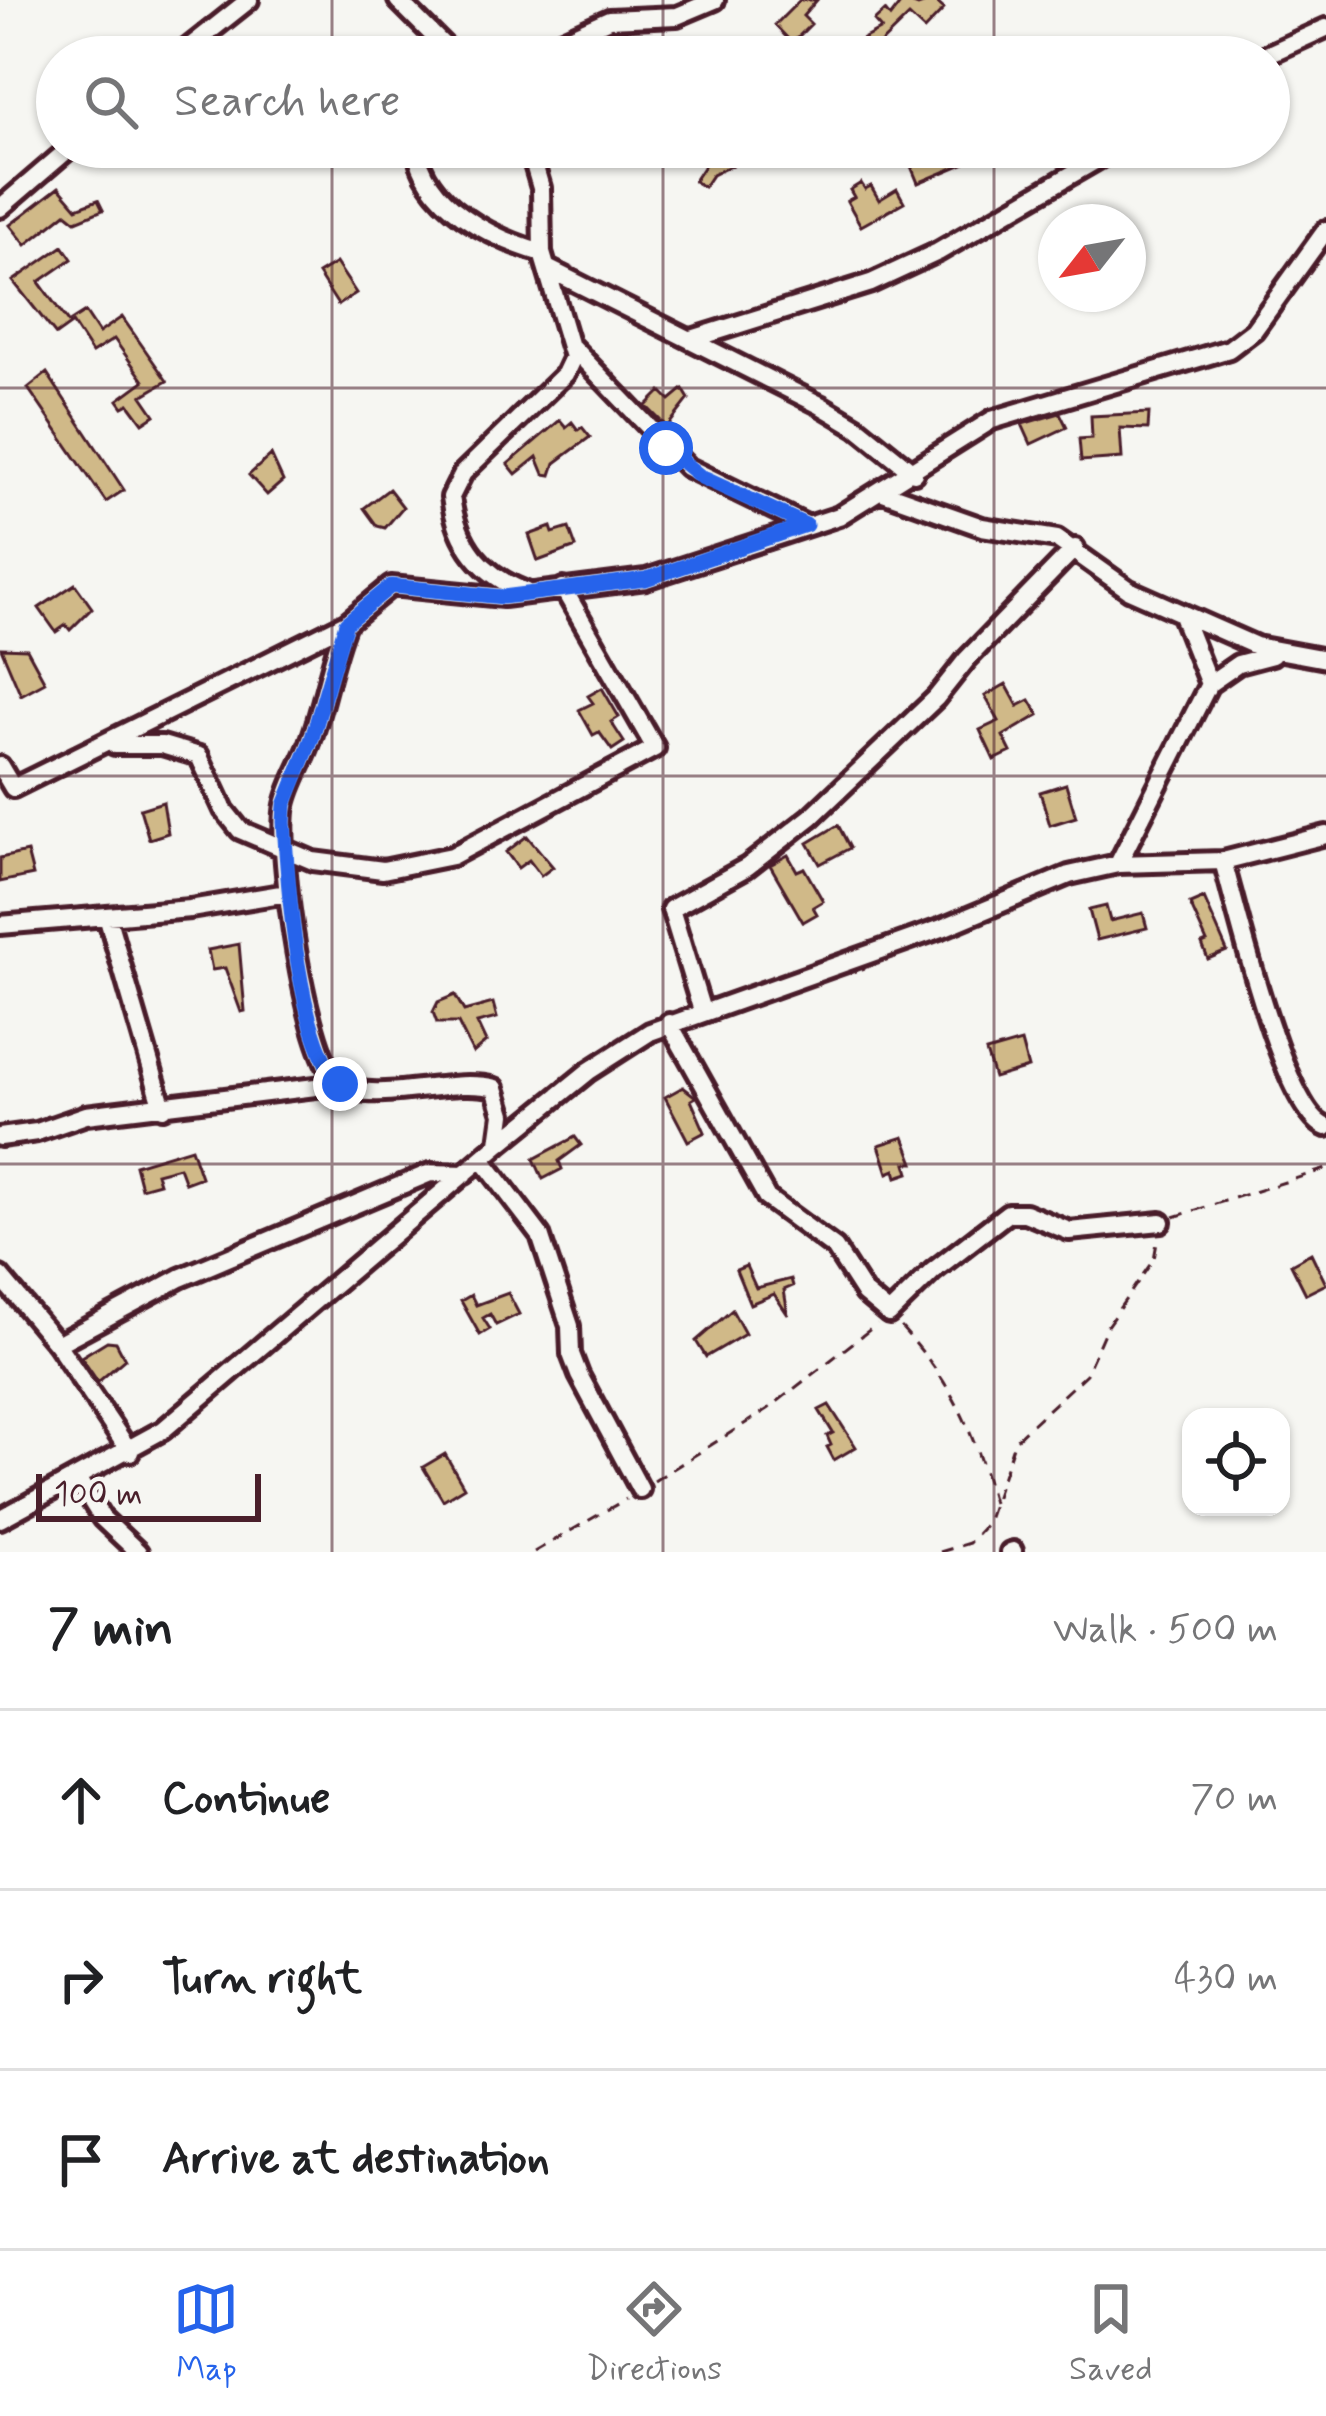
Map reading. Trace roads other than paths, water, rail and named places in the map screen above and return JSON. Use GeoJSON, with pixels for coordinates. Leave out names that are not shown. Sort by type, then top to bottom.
{"type":"FeatureCollection","features":[{"type":"Feature","properties":{"kind":"street"},"geometry":{"type":"LineString","coordinates":[[204,36],[249,0]]}},
{"type":"Feature","properties":{"kind":"street"},"geometry":{"type":"LineString","coordinates":[[398,0],[431,35]]}},
{"type":"Feature","properties":{"kind":"street"},"geometry":{"type":"LineString","coordinates":[[571,36],[609,19],[676,16],[715,0]]}},
{"type":"Feature","properties":{"kind":"street"},"geometry":{"type":"LineString","coordinates":[[1290,44],[1326,28]]}},
{"type":"Feature","properties":{"kind":"street"},"geometry":{"type":"LineString","coordinates":[[0,208],[46,168]]}},
{"type":"Feature","properties":{"kind":"street"},"geometry":{"type":"LineString","coordinates":[[424,168],[431,187],[462,215],[857,427],[914,473]]}},
{"type":"Feature","properties":{"kind":"street"},"geometry":{"type":"LineString","coordinates":[[535,168],[546,261],[572,347],[687,467],[806,525]]}},
{"type":"Feature","properties":{"kind":"street"},"geometry":{"type":"LineString","coordinates":[[692,339],[872,283],[938,252],[1083,168]]}},
{"type":"Feature","properties":{"kind":"street"},"geometry":{"type":"LineString","coordinates":[[0,766],[7,791],[104,747],[179,702],[227,685],[346,623],[360,607],[398,584],[482,596],[646,579],[831,519],[883,493],[992,419],[1229,349],[1254,330],[1326,230]]}},
{"type":"Feature","properties":{"kind":"street"},"geometry":{"type":"LineString","coordinates":[[527,593],[499,582],[482,567],[465,545],[452,497],[463,473],[565,374],[572,347]]}},
{"type":"Feature","properties":{"kind":"street"},"geometry":{"type":"LineString","coordinates":[[883,493],[982,527],[1039,534],[1075,548],[1129,590],[1280,654]]}},
{"type":"Feature","properties":{"kind":"street"},"geometry":{"type":"LineString","coordinates":[[702,1011],[671,908],[747,867],[811,817],[936,698],[967,658],[1075,548]]}},
{"type":"Feature","properties":{"kind":"street"},"geometry":{"type":"LineString","coordinates":[[104,747],[147,744],[194,753],[240,830],[340,868],[383,869],[452,856],[649,754],[654,740],[563,588]]}},
{"type":"Feature","properties":{"kind":"street"},"geometry":{"type":"LineString","coordinates":[[1180,613],[1209,684]]}},
{"type":"Feature","properties":{"kind":"street"},"geometry":{"type":"LineString","coordinates":[[340,1084],[310,1030],[287,892],[285,805],[312,738],[346,623]]}},
{"type":"Feature","properties":{"kind":"street"},"geometry":{"type":"LineString","coordinates":[[1118,864],[1209,684],[1250,659],[1280,654],[1326,659]]}},
{"type":"Feature","properties":{"kind":"street"},"geometry":{"type":"LineString","coordinates":[[0,1519],[130,1453],[211,1393],[499,1144],[611,1055],[669,1024],[943,928],[1069,875],[1118,864],[1223,861],[1326,835]]}},
{"type":"Feature","properties":{"kind":"street"},"geometry":{"type":"LineString","coordinates":[[1223,861],[1280,1056],[1305,1111],[1326,1127]]}},
{"type":"Feature","properties":{"kind":"street"},"geometry":{"type":"LineString","coordinates":[[0,925],[287,892]]}},
{"type":"Feature","properties":{"kind":"street"},"geometry":{"type":"LineString","coordinates":[[107,916],[163,1108]]}},
{"type":"Feature","properties":{"kind":"street"},"geometry":{"type":"LineString","coordinates":[[669,1024],[767,1198],[835,1248],[864,1293],[890,1315],[933,1271],[1008,1213],[1025,1213],[1070,1231],[1161,1222]]}},
{"type":"Feature","properties":{"kind":"street"},"geometry":{"type":"LineString","coordinates":[[0,1136],[60,1126],[86,1115],[340,1084],[354,1090],[475,1083],[495,1088],[503,1114],[499,1144]]}},
{"type":"Feature","properties":{"kind":"street"},"geometry":{"type":"LineString","coordinates":[[482,1160],[540,1235],[570,1326],[571,1354],[579,1375],[640,1490]]}},
{"type":"Feature","properties":{"kind":"street"},"geometry":{"type":"LineString","coordinates":[[57,1344],[180,1278],[430,1173],[465,1174]]}},
{"type":"Feature","properties":{"kind":"street"},"geometry":{"type":"LineString","coordinates":[[0,1276],[57,1344],[130,1453]]}},
{"type":"Feature","properties":{"kind":"street"},"geometry":{"type":"LineString","coordinates":[[79,1480],[101,1518],[124,1545],[138,1552]]}}]}
